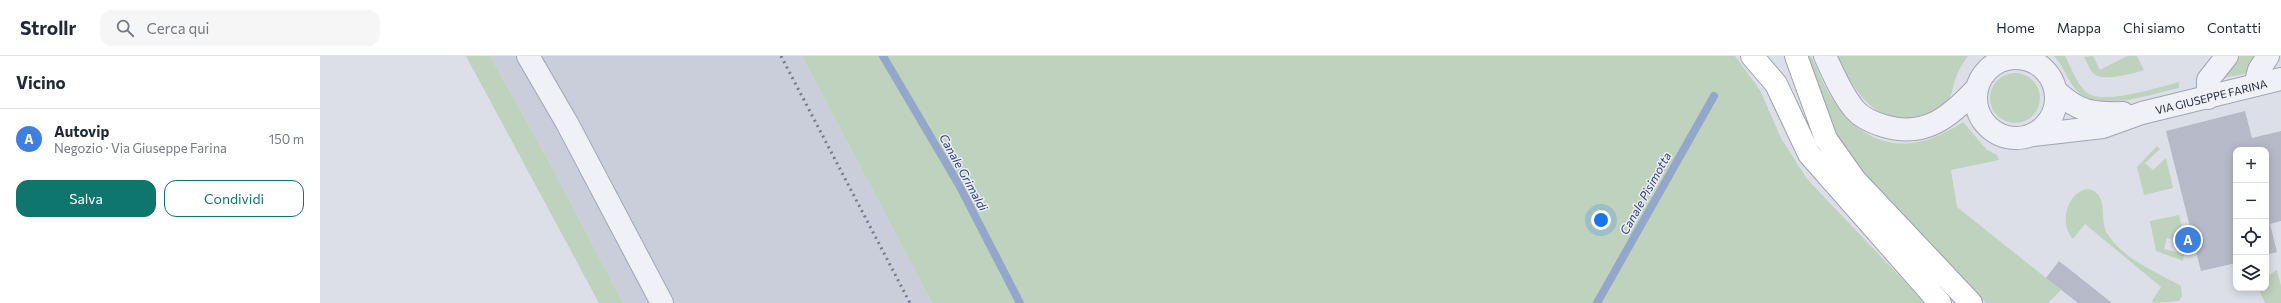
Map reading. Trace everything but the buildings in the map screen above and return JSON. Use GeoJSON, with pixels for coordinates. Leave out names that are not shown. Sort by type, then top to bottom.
{"type":"FeatureCollection","features":[{"type":"Feature","properties":{"kind":"main road"},"geometry":{"type":"LineString","coordinates":[[1752,56],[1776,84],[1809,154],[1940,303]]}},
{"type":"Feature","properties":{"kind":"main road"},"geometry":{"type":"LineString","coordinates":[[1796,56],[1826,139],[1855,180],[1971,303]]}},
{"type":"Feature","properties":{"kind":"street"},"geometry":{"type":"LineString","coordinates":[[528,56],[567,123],[662,303]]}},
{"type":"Feature","properties":{"kind":"street"},"geometry":{"type":"LineString","coordinates":[[1825,56],[1855,110],[1873,123],[1898,130],[1917,130],[1942,120],[1958,109],[1976,89],[1982,76],[1993,61],[2017,58],[2031,61],[2043,68],[2051,78],[2056,91],[2056,104],[2052,117],[2044,128],[2033,135]]}},
{"type":"Feature","properties":{"kind":"street"},"geometry":{"type":"LineString","coordinates":[[2208,98],[2208,80],[2227,56]]}},
{"type":"Feature","properties":{"kind":"street"},"geometry":{"type":"LineString","coordinates":[[2255,85],[2259,70],[2268,56]]}},
{"type":"Feature","properties":{"kind":"street","name":"VIA GIUSEPPE FARINA"},"geometry":{"type":"LineString","coordinates":[[2142,113],[2281,79]]}},
{"type":"Feature","properties":{"kind":"street"},"geometry":{"type":"LineString","coordinates":[[1976,89],[1976,102],[1979,114],[1990,130],[2007,138],[2020,139],[2033,135],[2103,127],[2142,113]]}},
{"type":"Feature","properties":{"kind":"street"},"geometry":{"type":"LineString","coordinates":[[2056,91],[2069,103],[2082,110],[2098,114],[2142,113]]}},
{"type":"Feature","properties":{"kind":"shaded area"},"geometry":{"type":"Polygon","coordinates":[[[490,56],[802,56],[932,303],[623,303],[553,169],[490,56]]]}},
{"type":"Feature","properties":{"kind":"green space"},"geometry":{"type":"Polygon","coordinates":[[[466,56],[490,56],[553,169],[623,303],[599,303],[466,56]]]}},
{"type":"Feature","properties":{"kind":"green space"},"geometry":{"type":"Polygon","coordinates":[[[802,56],[1735,56],[1760,90],[1781,138],[1807,179],[1925,303],[932,303],[802,56]]]}},
{"type":"Feature","properties":{"kind":"green space"},"geometry":{"type":"Polygon","coordinates":[[[1804,56],[1811,56],[1830,95],[1847,117],[1861,130],[1877,139],[1893,143],[1910,143],[1927,140],[1945,133],[1963,122],[1987,150],[1997,155],[1999,160],[1951,170],[1957,207],[2061,290],[2048,303],[1986,303],[1855,164],[1832,128],[1804,56]]]}},
{"type":"Feature","properties":{"kind":"green space"},"geometry":{"type":"Polygon","coordinates":[[[1837,56],[1968,56],[1962,64],[1948,100],[1941,107],[1931,112],[1909,118],[1894,118],[1881,113],[1860,95],[1837,56]]]}},
{"type":"Feature","properties":{"kind":"green space"},"geometry":{"type":"Polygon","coordinates":[[[2054,56],[2065,56],[2079,83],[2085,91],[2093,95],[2116,97],[2179,82],[2179,88],[2112,102],[2087,98],[2078,92],[2071,84],[2061,65],[2054,56]]]}},
{"type":"Feature","properties":{"kind":"green space"},"geometry":{"type":"Polygon","coordinates":[[[2093,56],[2100,70],[2127,56],[2137,56],[2144,70],[2118,76],[2097,76],[2093,73],[2084,57],[2093,56]]]}},
{"type":"Feature","properties":{"kind":"green space"},"geometry":{"type":"Polygon","coordinates":[[[2240,56],[2260,56],[2248,73],[2224,78],[2240,56]]]}},
{"type":"Feature","properties":{"kind":"green space"},"geometry":{"type":"Polygon","coordinates":[[[2015,73],[2029,77],[2036,84],[2040,98],[2036,112],[2029,119],[2015,123],[2001,119],[1994,112],[1990,98],[1994,84],[2001,77],[2015,73]]]}},
{"type":"Feature","properties":{"kind":"green space"},"geometry":{"type":"Polygon","coordinates":[[[2157,146],[2160,149],[2145,163],[2153,170],[2166,158],[2173,188],[2144,195],[2137,167],[2157,146]]]}},
{"type":"Feature","properties":{"kind":"green space"},"geometry":{"type":"Polygon","coordinates":[[[2088,189],[2095,192],[2099,196],[2105,229],[2115,244],[2141,264],[2181,286],[2182,296],[2179,301],[2155,303],[2152,301],[2161,287],[2085,224],[2073,239],[2066,226],[2067,210],[2074,196],[2080,191],[2088,189]]]}},
{"type":"Feature","properties":{"kind":"green space"},"geometry":{"type":"Polygon","coordinates":[[[2179,215],[2186,244],[2167,238],[2164,249],[2184,254],[2183,261],[2156,251],[2150,221],[2179,215]]]}},
{"type":"Feature","properties":{"kind":"green space"},"geometry":{"type":"Polygon","coordinates":[[[2277,270],[2281,286],[2281,303],[2265,303],[2260,292],[2269,291],[2269,275],[2277,270]]]}},
{"type":"Feature","properties":{"kind":"waterway","name":"Canale Grimaldi"},"geometry":{"type":"LineString","coordinates":[[883,56],[959,185],[1020,303]]}},
{"type":"Feature","properties":{"kind":"waterway","name":"Canale Pisimotta"},"geometry":{"type":"LineString","coordinates":[[1597,303],[1714,96]]}},
{"type":"Feature","properties":{"kind":"railway"},"geometry":{"type":"LineString","coordinates":[[781,56],[910,303]]}},
{"type":"Feature","properties":{"kind":"place","name":"Autovip"},"geometry":{"type":"Point","coordinates":[2188,240]}}]}
